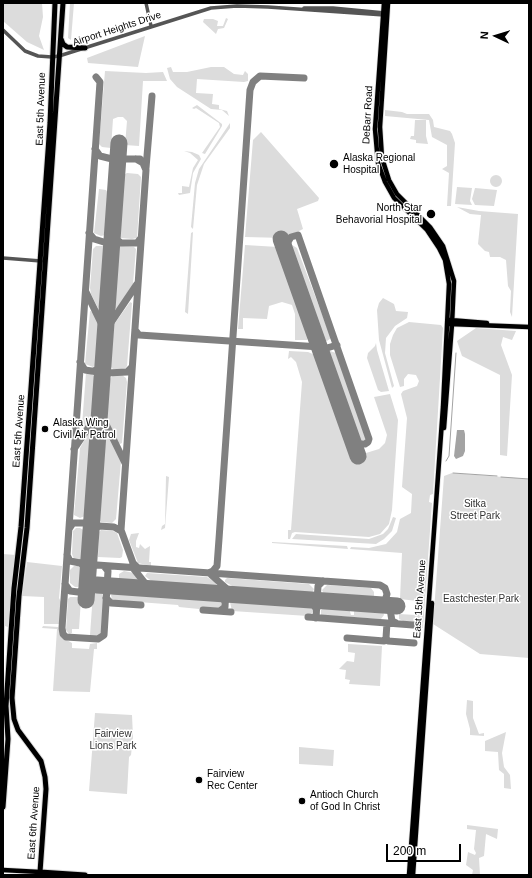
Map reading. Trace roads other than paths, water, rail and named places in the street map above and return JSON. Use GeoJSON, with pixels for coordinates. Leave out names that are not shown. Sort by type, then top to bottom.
{"type":"FeatureCollection","features":[{"type":"Feature","properties":{"kind":"highway","name":"East 5th Avenue"},"geometry":{"type":"LineString","coordinates":[[14,661],[19,596],[28,524],[43,261],[55,3]]}},
{"type":"Feature","properties":{"kind":"highway","name":"East 5th Avenue"},"geometry":{"type":"LineString","coordinates":[[3,807],[8,738],[6,706],[14,592],[43,261],[63,3]]}},
{"type":"Feature","properties":{"kind":"highway"},"geometry":{"type":"LineString","coordinates":[[60,38],[63,44],[68,47],[85,48]]}},
{"type":"Feature","properties":{"kind":"highway","name":"East 6th Avenue"},"geometry":{"type":"LineString","coordinates":[[14,661],[12,698],[14,719],[18,730],[41,761],[45,777],[46,789],[40,874]]}},
{"type":"Feature","properties":{"kind":"highway"},"geometry":{"type":"LineString","coordinates":[[40,874],[85,875]]}},
{"type":"Feature","properties":{"kind":"main road","name":"DeBarr Road"},"geometry":{"type":"LineString","coordinates":[[384,3],[380,127],[382,158],[389,180],[397,194],[408,207],[430,227],[446,251],[454,285],[453,322]]}},
{"type":"Feature","properties":{"kind":"main road","name":"DeBarr Road"},"geometry":{"type":"LineString","coordinates":[[388,3],[384,14],[375,129],[376,158],[382,176],[394,198],[429,233],[442,254],[448,273],[449,284],[446,322]]}},
{"type":"Feature","properties":{"kind":"main road"},"geometry":{"type":"LineString","coordinates":[[446,322],[529,327]]}},
{"type":"Feature","properties":{"kind":"main road","name":"East 15th Avenue"},"geometry":{"type":"LineString","coordinates":[[409,875],[443,407],[446,322]]}},
{"type":"Feature","properties":{"kind":"main road","name":"East 15th Avenue"},"geometry":{"type":"LineString","coordinates":[[413,875],[453,322]]}},
{"type":"Feature","properties":{"kind":"main road"},"geometry":{"type":"LineString","coordinates":[[3,870],[40,874]]}},
{"type":"Feature","properties":{"kind":"street"},"geometry":{"type":"LineString","coordinates":[[146,3],[151,26]]}},
{"type":"Feature","properties":{"kind":"street","name":"Airport Heights Drive"},"geometry":{"type":"LineString","coordinates":[[3,30],[25,51],[38,56],[52,57],[211,8],[237,6],[384,14]]}},
{"type":"Feature","properties":{"kind":"street"},"geometry":{"type":"LineString","coordinates":[[3,258],[43,261]]}},
{"type":"Feature","properties":{"kind":"waterway"},"geometry":{"type":"LineString","coordinates":[[446,461],[449,456],[456,353]]}},
{"type":"Feature","properties":{"kind":"waterway"},"geometry":{"type":"LineString","coordinates":[[453,473],[497,476]]}},
{"type":"Feature","properties":{"kind":"waterway"},"geometry":{"type":"LineString","coordinates":[[501,477],[529,479]]}},
{"type":"Feature","properties":{"kind":"place","name":"Alaska Regional Hospital"},"geometry":{"type":"Point","coordinates":[334,164]}},
{"type":"Feature","properties":{"kind":"place","name":"North Star Behavorial Hospital"},"geometry":{"type":"Point","coordinates":[431,214]}},
{"type":"Feature","properties":{"kind":"place","name":"Alaska Wing Civil Air Patrol"},"geometry":{"type":"Point","coordinates":[45,429]}},
{"type":"Feature","properties":{"kind":"place","name":"Fairview Rec Center"},"geometry":{"type":"Point","coordinates":[199,780]}},
{"type":"Feature","properties":{"kind":"place","name":"Antioch Church of God In Christ"},"geometry":{"type":"Point","coordinates":[302,801]}},
{"type":"Feature","properties":{"kind":"park label","name":"Sitka Street Park"},"geometry":{"type":"Point","coordinates":[475,510]}},
{"type":"Feature","properties":{"kind":"park label","name":"Eastchester Park"},"geometry":{"type":"Point","coordinates":[481,599]}},
{"type":"Feature","properties":{"kind":"park label","name":"Fairview Lions Park"},"geometry":{"type":"Point","coordinates":[113,740]}}]}
